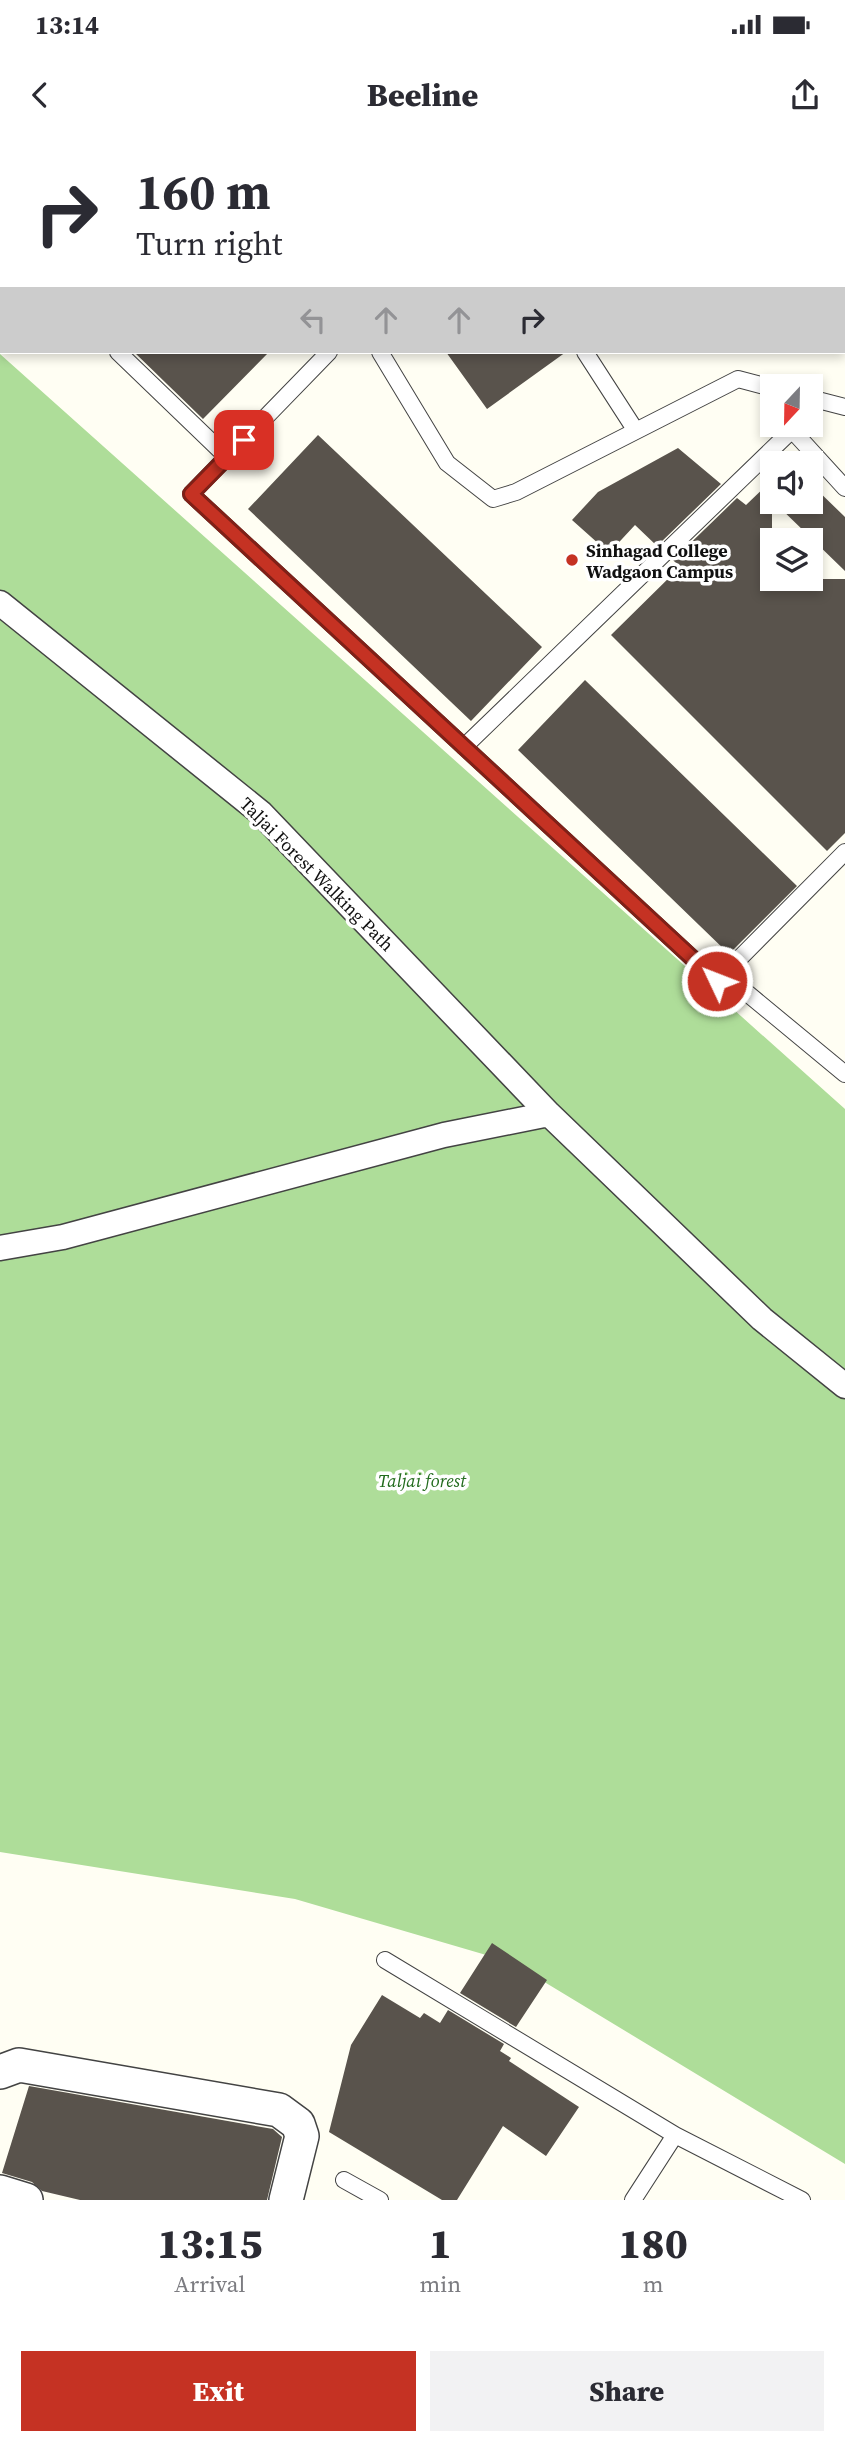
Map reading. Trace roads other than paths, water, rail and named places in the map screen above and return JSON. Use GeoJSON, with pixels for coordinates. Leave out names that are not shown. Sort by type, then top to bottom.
{"type":"FeatureCollection","features":[{"type":"Feature","properties":{"kind":"street","name":"Taljai Forest Walking Path"},"geometry":{"type":"LineString","coordinates":[[0,603],[261,813],[549,1114],[762,1319],[845,1386]]}},
{"type":"Feature","properties":{"kind":"street"},"geometry":{"type":"LineString","coordinates":[[0,1248],[63,1237],[444,1135],[549,1114]]}},
{"type":"Feature","properties":{"kind":"street"},"geometry":{"type":"LineString","coordinates":[[0,2072],[19,2065],[279,2110],[298,2124],[302,2136],[286,2200]]}},
{"type":"Feature","properties":{"kind":"street"},"geometry":{"type":"LineString","coordinates":[[0,2192],[26,2200]]}},
{"type":"Feature","properties":{"kind":"lane"},"geometry":{"type":"LineString","coordinates":[[120,354],[227,457]]}},
{"type":"Feature","properties":{"kind":"lane"},"geometry":{"type":"LineString","coordinates":[[327,354],[191,494],[717,981],[845,852]]}},
{"type":"Feature","properties":{"kind":"lane"},"geometry":{"type":"LineString","coordinates":[[381,354],[447,463],[493,499],[516,492],[738,379],[760,385]]}},
{"type":"Feature","properties":{"kind":"lane"},"geometry":{"type":"LineString","coordinates":[[586,354],[636,431]]}},
{"type":"Feature","properties":{"kind":"lane"},"geometry":{"type":"LineString","coordinates":[[823,401],[845,407]]}},
{"type":"Feature","properties":{"kind":"lane"},"geometry":{"type":"LineString","coordinates":[[464,747],[782,438]]}},
{"type":"Feature","properties":{"kind":"lane"},"geometry":{"type":"LineString","coordinates":[[801,438],[845,488]]}},
{"type":"Feature","properties":{"kind":"lane"},"geometry":{"type":"LineString","coordinates":[[747,993],[845,1074]]}},
{"type":"Feature","properties":{"kind":"lane"},"geometry":{"type":"LineString","coordinates":[[385,1960],[675,2135],[802,2200]]}},
{"type":"Feature","properties":{"kind":"lane"},"geometry":{"type":"LineString","coordinates":[[633,2200],[675,2135]]}},
{"type":"Feature","properties":{"kind":"lane"},"geometry":{"type":"LineString","coordinates":[[344,2180],[380,2200]]}},
{"type":"Feature","properties":{"kind":"place","name":"Sinhagad College Wadgaon Campus"},"geometry":{"type":"Point","coordinates":[572,560]}},
{"type":"Feature","properties":{"kind":"park label","name":"Taljai forest"},"geometry":{"type":"Point","coordinates":[422,1480]}}]}
